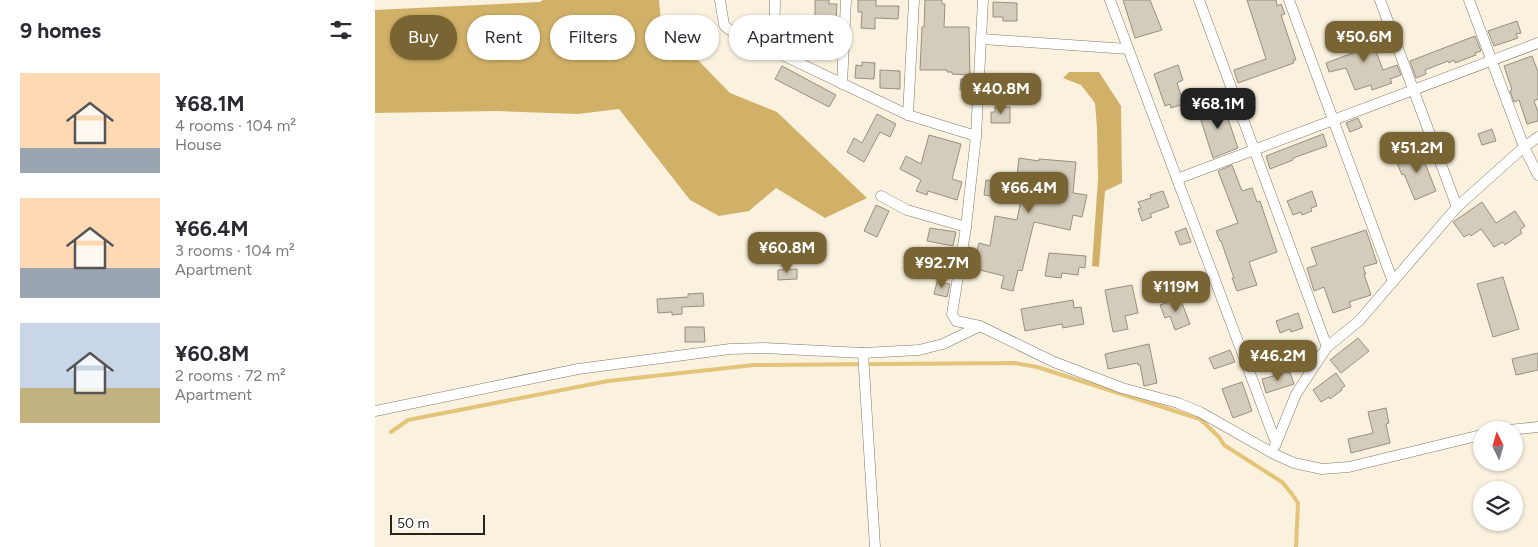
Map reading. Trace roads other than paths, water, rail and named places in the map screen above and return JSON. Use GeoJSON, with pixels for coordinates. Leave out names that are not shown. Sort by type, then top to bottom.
{"type":"FeatureCollection","features":[{"type":"Feature","properties":{"kind":"street"},"geometry":{"type":"LineString","coordinates":[[720,0],[724,25],[729,30]]}},
{"type":"Feature","properties":{"kind":"street"},"geometry":{"type":"LineString","coordinates":[[775,0],[775,15]]}},
{"type":"Feature","properties":{"kind":"street"},"geometry":{"type":"LineString","coordinates":[[842,84],[846,0]]}},
{"type":"Feature","properties":{"kind":"street"},"geometry":{"type":"LineString","coordinates":[[908,116],[914,0]]}},
{"type":"Feature","properties":{"kind":"street"},"geometry":{"type":"LineString","coordinates":[[983,0],[976,136],[966,227],[952,314],[956,321],[980,326],[1063,365],[1122,388],[1178,403],[1200,412],[1274,454],[1294,463],[1322,469],[1349,467],[1473,437]]}},
{"type":"Feature","properties":{"kind":"street"},"geometry":{"type":"LineString","coordinates":[[1110,0],[1276,443]]}},
{"type":"Feature","properties":{"kind":"street"},"geometry":{"type":"LineString","coordinates":[[1199,0],[1327,347]]}},
{"type":"Feature","properties":{"kind":"street"},"geometry":{"type":"LineString","coordinates":[[1289,0],[1393,282]]}},
{"type":"Feature","properties":{"kind":"street"},"geometry":{"type":"LineString","coordinates":[[1380,0],[1457,207]]}},
{"type":"Feature","properties":{"kind":"street"},"geometry":{"type":"LineString","coordinates":[[1469,0],[1524,147],[1538,175]]}},
{"type":"Feature","properties":{"kind":"street"},"geometry":{"type":"LineString","coordinates":[[981,38],[1128,48]]}},
{"type":"Feature","properties":{"kind":"street"},"geometry":{"type":"LineString","coordinates":[[1177,179],[1538,43]]}},
{"type":"Feature","properties":{"kind":"street"},"geometry":{"type":"LineString","coordinates":[[791,60],[908,116],[976,136]]}},
{"type":"Feature","properties":{"kind":"street"},"geometry":{"type":"LineString","coordinates":[[1274,454],[1276,443],[1296,394],[1327,347],[1359,322],[1457,207],[1524,147],[1538,137]]}},
{"type":"Feature","properties":{"kind":"street"},"geometry":{"type":"LineString","coordinates":[[881,196],[907,210],[966,227]]}},
{"type":"Feature","properties":{"kind":"street"},"geometry":{"type":"LineString","coordinates":[[375,411],[578,369],[730,349],[764,348],[863,353],[919,350],[943,344],[980,326]]}},
{"type":"Feature","properties":{"kind":"street"},"geometry":{"type":"LineString","coordinates":[[863,353],[875,547]]}},
{"type":"Feature","properties":{"kind":"street"},"geometry":{"type":"LineString","coordinates":[[1523,428],[1538,427]]}},
{"type":"Feature","properties":{"kind":"waterway"},"geometry":{"type":"LineString","coordinates":[[391,432],[408,420],[608,381],[754,365],[1015,363],[1037,367],[1200,419],[1219,437],[1224,445],[1282,482],[1292,494],[1298,503],[1296,547]]}}]}
